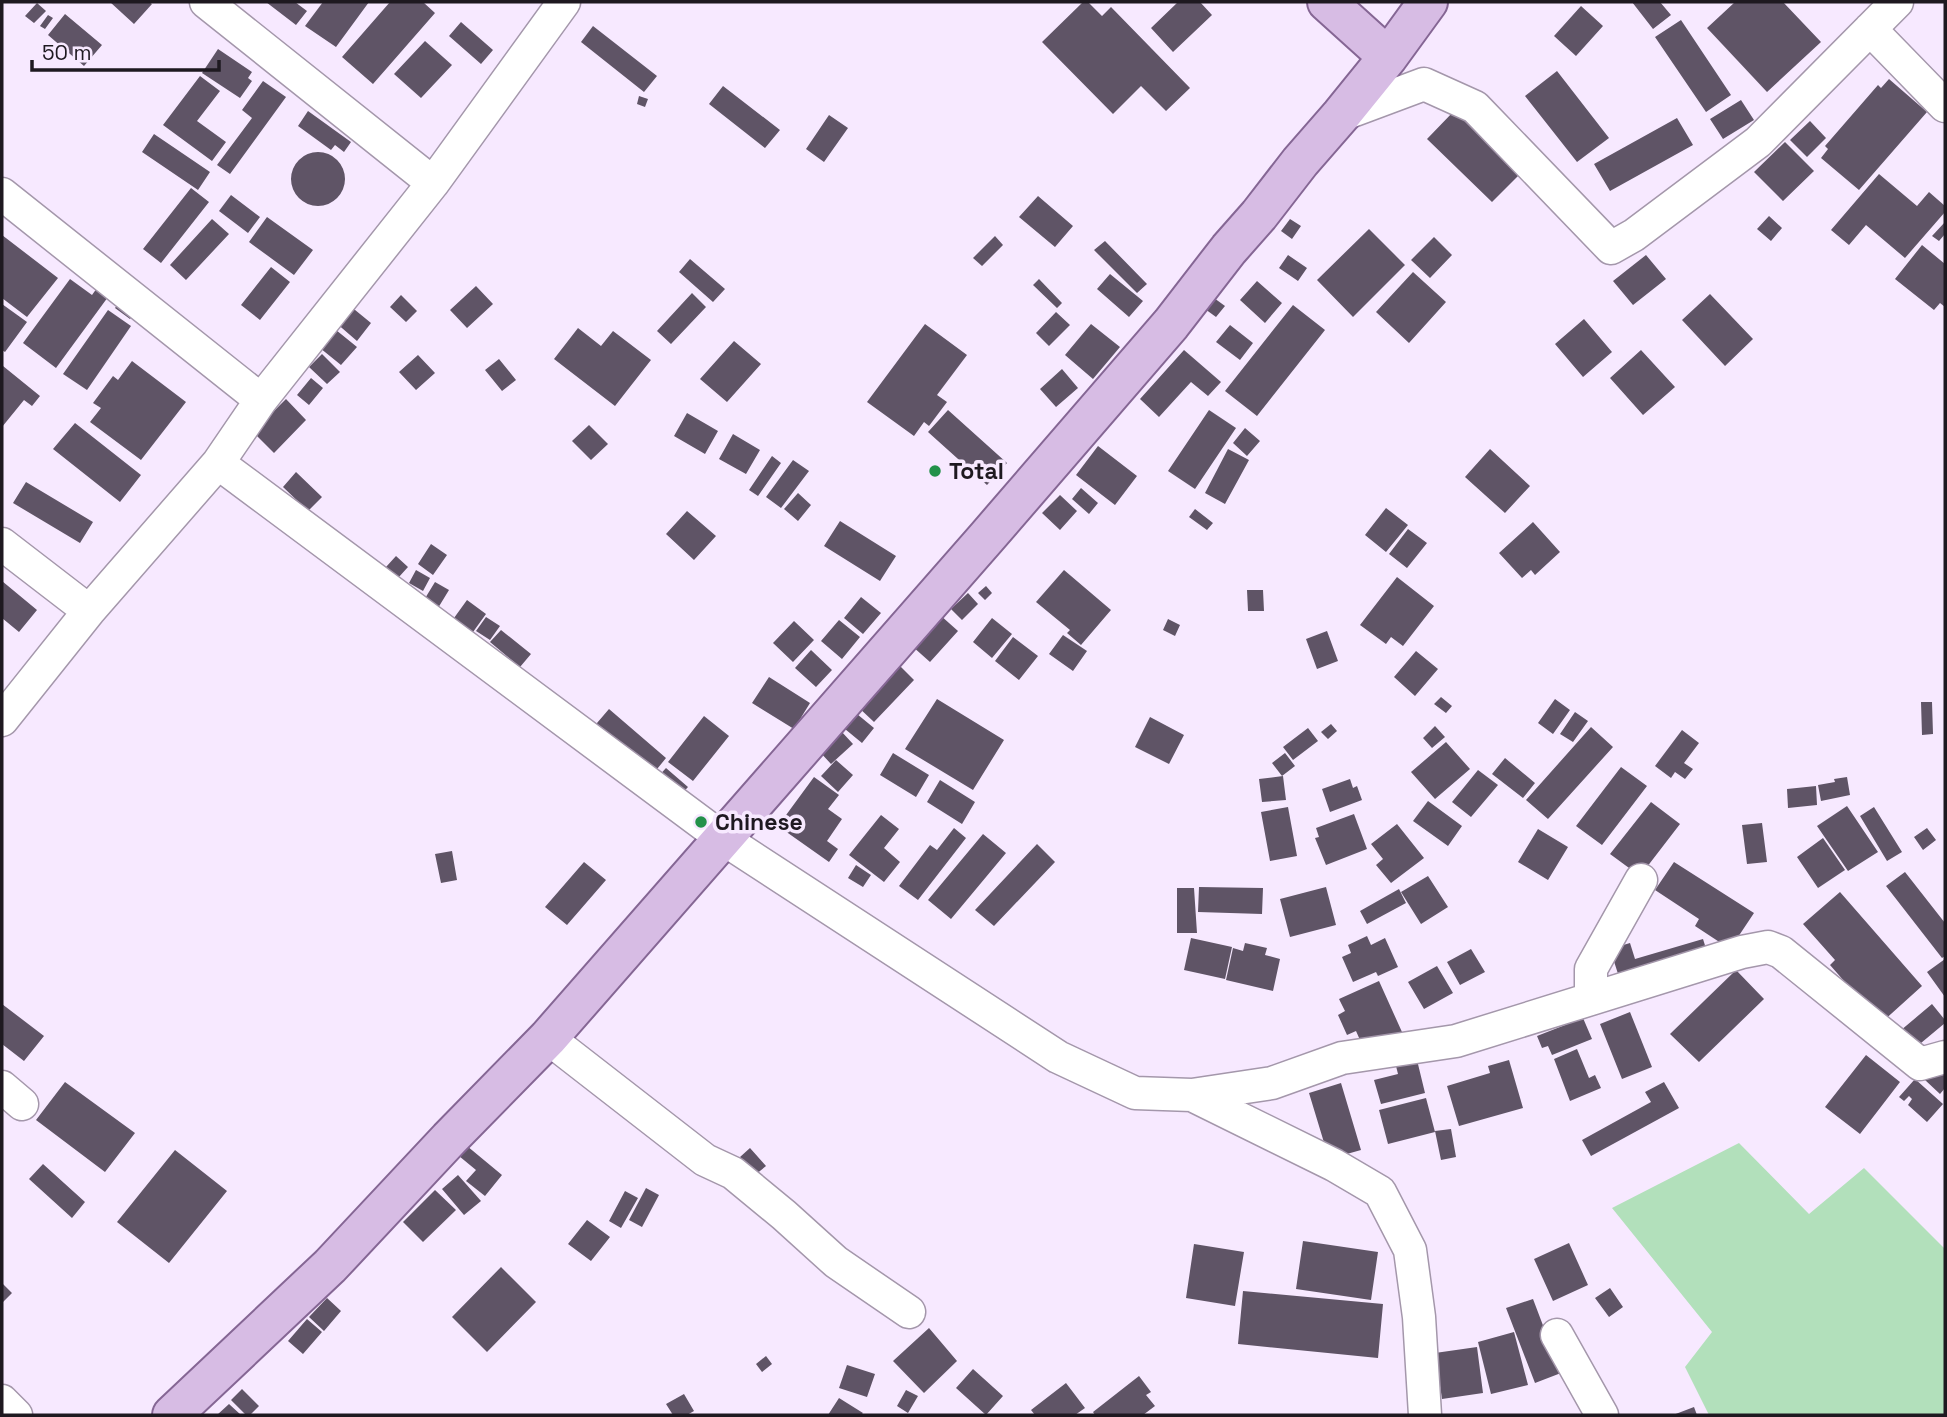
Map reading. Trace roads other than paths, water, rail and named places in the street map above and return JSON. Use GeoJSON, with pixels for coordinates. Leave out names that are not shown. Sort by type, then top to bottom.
{"type":"FeatureCollection","features":[{"type":"Feature","properties":{"kind":"main road"},"geometry":{"type":"LineString","coordinates":[[1327,2],[1388,57]]}},
{"type":"Feature","properties":{"kind":"main road"},"geometry":{"type":"LineString","coordinates":[[172,1415],[330,1266],[548,1038],[1171,324],[1229,249],[1388,57],[1427,2]]}},
{"type":"Feature","properties":{"kind":"street"},"geometry":{"type":"LineString","coordinates":[[206,2],[433,183]]}},
{"type":"Feature","properties":{"kind":"street"},"geometry":{"type":"LineString","coordinates":[[2,720],[89,611],[218,463],[261,400],[433,183],[564,2]]}},
{"type":"Feature","properties":{"kind":"street"},"geometry":{"type":"LineString","coordinates":[[1341,115],[1424,84],[1475,107],[1611,248],[1634,235],[1758,142],[1897,2]]}},
{"type":"Feature","properties":{"kind":"street"},"geometry":{"type":"LineString","coordinates":[[1870,29],[1945,106]]}},
{"type":"Feature","properties":{"kind":"street"},"geometry":{"type":"LineString","coordinates":[[2,194],[261,400]]}},
{"type":"Feature","properties":{"kind":"street"},"geometry":{"type":"LineString","coordinates":[[218,463],[722,838],[1058,1057],[1135,1093],[1192,1095],[1272,1083],[1342,1058],[1456,1041],[1742,952],[1768,947],[1781,952],[1920,1064],[1945,1057]]}},
{"type":"Feature","properties":{"kind":"street"},"geometry":{"type":"LineString","coordinates":[[2,544],[89,611]]}},
{"type":"Feature","properties":{"kind":"street"},"geometry":{"type":"LineString","coordinates":[[1591,999],[1591,970],[1641,880]]}},
{"type":"Feature","properties":{"kind":"street"},"geometry":{"type":"LineString","coordinates":[[548,1038],[705,1160],[733,1173],[836,1262],[909,1312]]}},
{"type":"Feature","properties":{"kind":"street"},"geometry":{"type":"LineString","coordinates":[[1192,1095],[1334,1165],[1380,1192],[1410,1250],[1419,1317],[1425,1415]]}},
{"type":"Feature","properties":{"kind":"street"},"geometry":{"type":"LineString","coordinates":[[1557,1335],[1602,1415]]}},
{"type":"Feature","properties":{"kind":"street"},"geometry":{"type":"LineString","coordinates":[[2,1401],[16,1415]]}},
{"type":"Feature","properties":{"kind":"place","name":"Total"},"geometry":{"type":"Point","coordinates":[935,471]}},
{"type":"Feature","properties":{"kind":"place","name":"Chinese"},"geometry":{"type":"Point","coordinates":[701,822]}}]}
